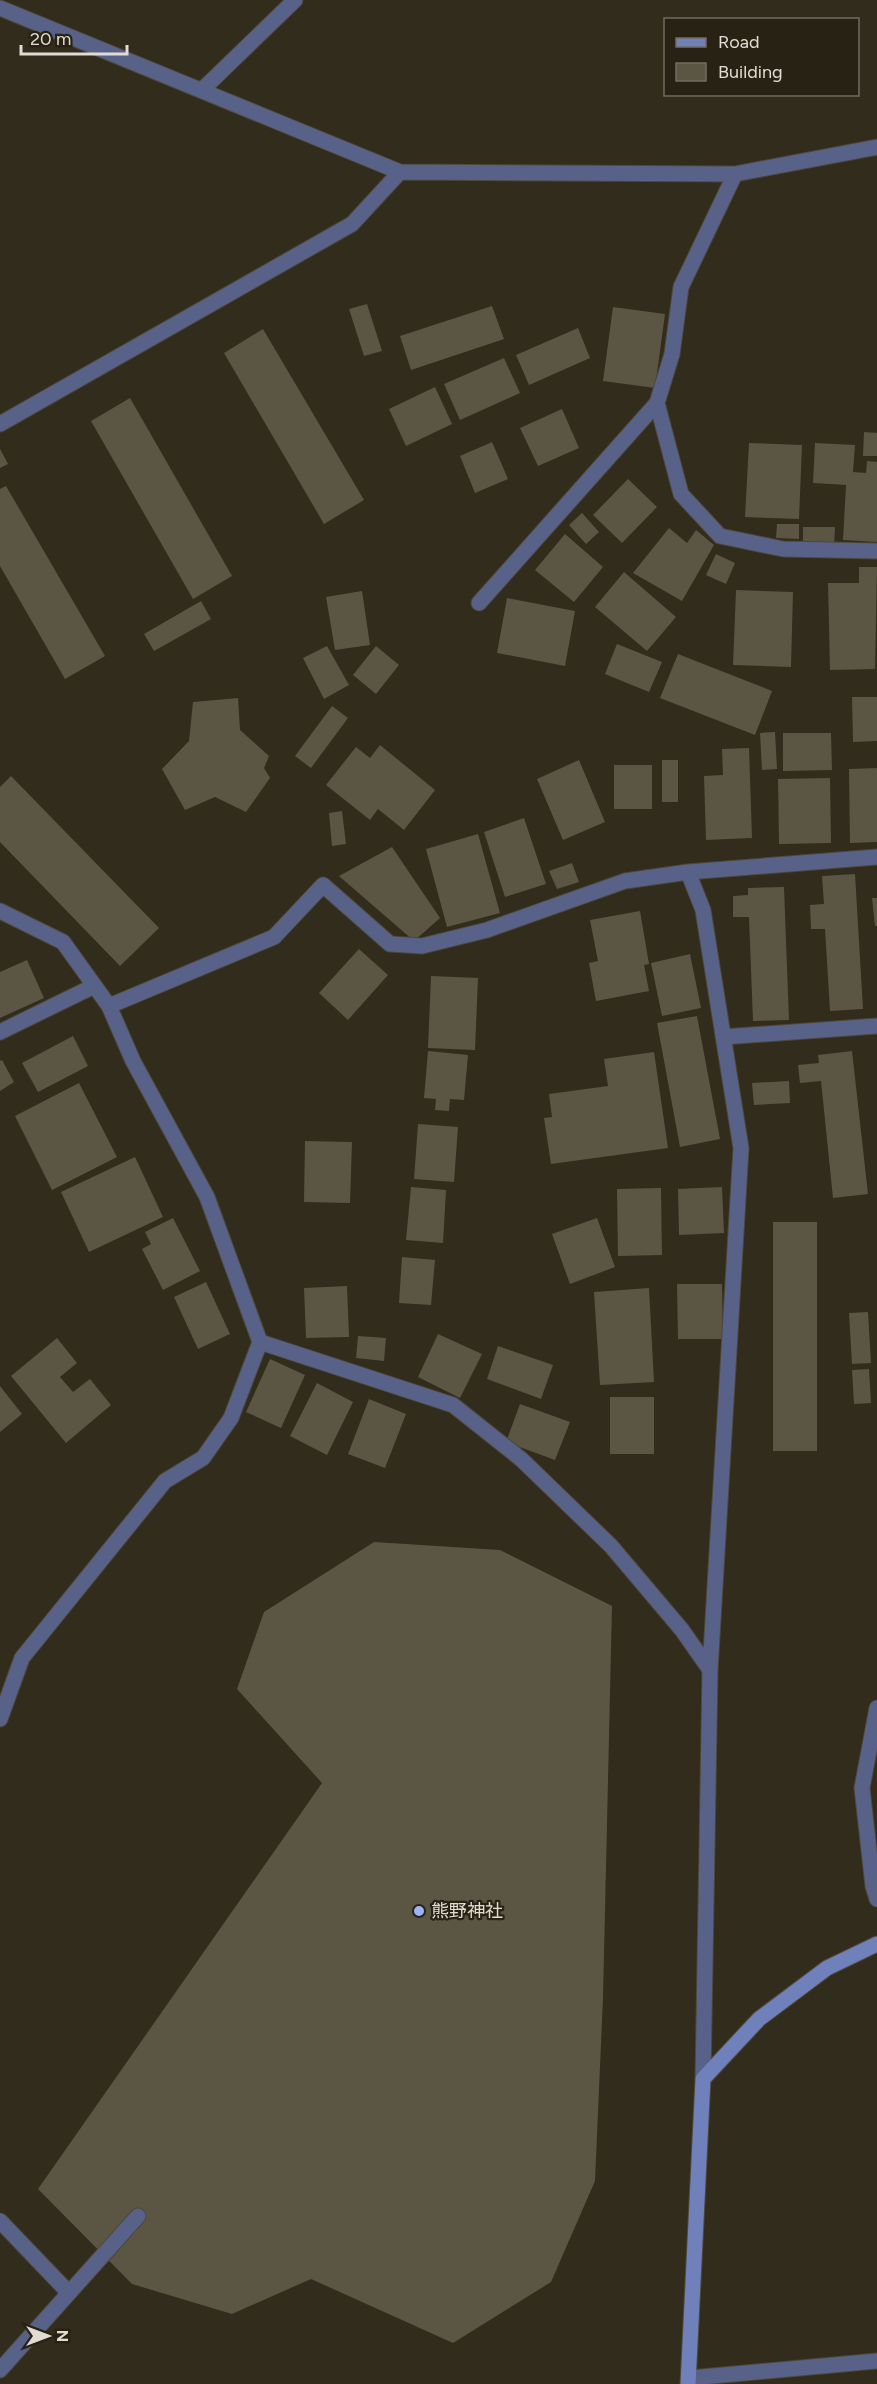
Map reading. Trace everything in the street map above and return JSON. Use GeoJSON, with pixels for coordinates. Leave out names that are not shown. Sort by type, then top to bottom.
{"type":"FeatureCollection","features":[{"type":"Feature","properties":{"kind":"street"},"geometry":{"type":"LineString","coordinates":[[203,89],[295,0]]}},
{"type":"Feature","properties":{"kind":"street"},"geometry":{"type":"LineString","coordinates":[[0,8],[203,89],[400,172],[735,174],[877,147]]}},
{"type":"Feature","properties":{"kind":"street"},"geometry":{"type":"LineString","coordinates":[[0,424],[352,224],[400,172]]}},
{"type":"Feature","properties":{"kind":"street"},"geometry":{"type":"LineString","coordinates":[[479,603],[657,403],[672,354],[681,287],[735,174]]}},
{"type":"Feature","properties":{"kind":"street"},"geometry":{"type":"LineString","coordinates":[[657,403],[681,494],[720,536],[783,549],[877,551]]}},
{"type":"Feature","properties":{"kind":"street"},"geometry":{"type":"LineString","coordinates":[[109,1006],[274,937],[323,885],[390,944],[422,946],[486,930],[625,881],[688,872],[877,857]]}},
{"type":"Feature","properties":{"kind":"street"},"geometry":{"type":"LineString","coordinates":[[688,872],[703,910],[741,1148],[710,1670],[703,2079],[689,2381],[877,2361]]}},
{"type":"Feature","properties":{"kind":"street"},"geometry":{"type":"LineString","coordinates":[[0,911],[63,942],[109,1006],[133,1061],[207,1197],[260,1342],[231,1418],[203,1458],[165,1481],[22,1658],[0,1719]]}},
{"type":"Feature","properties":{"kind":"street"},"geometry":{"type":"LineString","coordinates":[[0,1032],[94,986]]}},
{"type":"Feature","properties":{"kind":"street"},"geometry":{"type":"LineString","coordinates":[[723,1037],[877,1026]]}},
{"type":"Feature","properties":{"kind":"street"},"geometry":{"type":"LineString","coordinates":[[260,1342],[453,1405],[521,1459],[611,1546],[682,1630],[710,1670]]}},
{"type":"Feature","properties":{"kind":"street"},"geometry":{"type":"LineString","coordinates":[[877,1708],[862,1788],[873,1886],[877,1899]]}},
{"type":"Feature","properties":{"kind":"street"},"geometry":{"type":"LineString","coordinates":[[703,2079],[759,2019],[827,1968],[877,1944]]}},
{"type":"Feature","properties":{"kind":"street"},"geometry":{"type":"LineString","coordinates":[[0,2370],[138,2216]]}},
{"type":"Feature","properties":{"kind":"street"},"geometry":{"type":"LineString","coordinates":[[0,2221],[69,2293]]}},
{"type":"Feature","properties":{"kind":"street"},"geometry":{"type":"LineString","coordinates":[[0,2379],[8,2384]]}},
{"type":"Feature","properties":{"kind":"building"},"geometry":{"type":"Polygon","coordinates":[[[367,304],[382,351],[364,356],[349,309],[367,304]]]}},
{"type":"Feature","properties":{"kind":"building"},"geometry":{"type":"Polygon","coordinates":[[[492,306],[504,339],[411,370],[400,336],[492,306]]]}},
{"type":"Feature","properties":{"kind":"building"},"geometry":{"type":"Polygon","coordinates":[[[613,307],[665,314],[655,388],[603,381],[613,307]]]}},
{"type":"Feature","properties":{"kind":"building"},"geometry":{"type":"Polygon","coordinates":[[[578,328],[590,358],[529,385],[516,355],[578,328]]]}},
{"type":"Feature","properties":{"kind":"building"},"geometry":{"type":"Polygon","coordinates":[[[263,329],[364,500],[324,524],[224,353],[263,329]]]}},
{"type":"Feature","properties":{"kind":"building"},"geometry":{"type":"Polygon","coordinates":[[[504,358],[520,393],[460,420],[444,384],[504,358]]]}},
{"type":"Feature","properties":{"kind":"building"},"geometry":{"type":"Polygon","coordinates":[[[435,387],[452,424],[406,446],[389,409],[435,387]]]}},
{"type":"Feature","properties":{"kind":"building"},"geometry":{"type":"Polygon","coordinates":[[[130,398],[232,576],[193,599],[91,421],[130,398]]]}},
{"type":"Feature","properties":{"kind":"building"},"geometry":{"type":"Polygon","coordinates":[[[562,409],[579,448],[538,466],[520,428],[562,409]]]}},
{"type":"Feature","properties":{"kind":"building"},"geometry":{"type":"Polygon","coordinates":[[[864,432],[877,433],[877,456],[863,456],[864,432]]]}},
{"type":"Feature","properties":{"kind":"building"},"geometry":{"type":"Polygon","coordinates":[[[492,442],[508,479],[475,493],[460,456],[492,442]]]}},
{"type":"Feature","properties":{"kind":"building"},"geometry":{"type":"Polygon","coordinates":[[[749,443],[802,445],[799,519],[745,517],[749,443]]]}},
{"type":"Feature","properties":{"kind":"building"},"geometry":{"type":"Polygon","coordinates":[[[815,443],[855,445],[853,472],[866,473],[867,461],[877,462],[877,542],[843,540],[846,485],[813,483],[815,443]]]}},
{"type":"Feature","properties":{"kind":"building"},"geometry":{"type":"Polygon","coordinates":[[[0,449],[8,464],[0,468],[0,449]]]}},
{"type":"Feature","properties":{"kind":"building"},"geometry":{"type":"Polygon","coordinates":[[[628,479],[657,507],[622,543],[593,515],[628,479]]]}},
{"type":"Feature","properties":{"kind":"building"},"geometry":{"type":"Polygon","coordinates":[[[6,486],[105,656],[65,679],[0,566],[0,489],[6,486]]]}},
{"type":"Feature","properties":{"kind":"building"},"geometry":{"type":"Polygon","coordinates":[[[582,513],[599,532],[586,544],[569,525],[582,513]]]}},
{"type":"Feature","properties":{"kind":"building"},"geometry":{"type":"Polygon","coordinates":[[[777,524],[799,524],[799,539],[776,538],[777,524]]]}},
{"type":"Feature","properties":{"kind":"building"},"geometry":{"type":"Polygon","coordinates":[[[803,527],[835,527],[834,548],[803,548],[803,527]]]}},
{"type":"Feature","properties":{"kind":"building"},"geometry":{"type":"Polygon","coordinates":[[[669,528],[687,543],[696,530],[714,545],[682,601],[633,573],[669,528]]]}},
{"type":"Feature","properties":{"kind":"building"},"geometry":{"type":"Polygon","coordinates":[[[565,534],[603,567],[574,602],[535,570],[565,534]]]}},
{"type":"Feature","properties":{"kind":"building"},"geometry":{"type":"Polygon","coordinates":[[[716,554],[735,563],[726,584],[706,575],[716,554]]]}},
{"type":"Feature","properties":{"kind":"building"},"geometry":{"type":"Polygon","coordinates":[[[859,567],[877,567],[875,669],[830,670],[828,583],[859,583],[859,567]]]}},
{"type":"Feature","properties":{"kind":"building"},"geometry":{"type":"Polygon","coordinates":[[[624,572],[676,617],[647,651],[595,607],[624,572]]]}},
{"type":"Feature","properties":{"kind":"building"},"geometry":{"type":"Polygon","coordinates":[[[736,590],[793,592],[791,667],[733,665],[736,590]]]}},
{"type":"Feature","properties":{"kind":"building"},"geometry":{"type":"Polygon","coordinates":[[[362,591],[370,645],[335,650],[326,597],[362,591]]]}},
{"type":"Feature","properties":{"kind":"building"},"geometry":{"type":"Polygon","coordinates":[[[507,598],[575,611],[565,666],[497,653],[507,598]]]}},
{"type":"Feature","properties":{"kind":"building"},"geometry":{"type":"Polygon","coordinates":[[[201,601],[211,619],[154,651],[144,634],[201,601]]]}},
{"type":"Feature","properties":{"kind":"building"},"geometry":{"type":"Polygon","coordinates":[[[617,644],[662,662],[649,692],[605,674],[617,644]]]}},
{"type":"Feature","properties":{"kind":"building"},"geometry":{"type":"Polygon","coordinates":[[[327,646],[349,685],[324,699],[303,658],[327,646]]]}},
{"type":"Feature","properties":{"kind":"building"},"geometry":{"type":"Polygon","coordinates":[[[376,646],[399,665],[376,694],[353,675],[376,646]]]}},
{"type":"Feature","properties":{"kind":"building"},"geometry":{"type":"Polygon","coordinates":[[[678,654],[772,691],[755,735],[660,698],[678,654]]]}},
{"type":"Feature","properties":{"kind":"building"},"geometry":{"type":"Polygon","coordinates":[[[852,697],[877,697],[877,741],[853,742],[852,697]]]}},
{"type":"Feature","properties":{"kind":"building"},"geometry":{"type":"Polygon","coordinates":[[[238,698],[240,730],[269,756],[264,768],[270,778],[246,812],[215,797],[185,810],[162,769],[189,741],[193,702],[238,698]]]}},
{"type":"Feature","properties":{"kind":"building"},"geometry":{"type":"Polygon","coordinates":[[[332,706],[348,718],[311,768],[295,756],[332,706]]]}},
{"type":"Feature","properties":{"kind":"building"},"geometry":{"type":"Polygon","coordinates":[[[775,732],[777,769],[762,770],[760,733],[775,732]]]}},
{"type":"Feature","properties":{"kind":"building"},"geometry":{"type":"Polygon","coordinates":[[[783,733],[831,733],[832,770],[783,771],[783,733]]]}},
{"type":"Feature","properties":{"kind":"building"},"geometry":{"type":"Polygon","coordinates":[[[380,745],[435,790],[404,830],[378,809],[370,820],[326,785],[356,747],[370,758],[380,745]]]}},
{"type":"Feature","properties":{"kind":"building"},"geometry":{"type":"Polygon","coordinates":[[[749,748],[752,838],[706,840],[704,776],[723,775],[722,749],[749,748]]]}},
{"type":"Feature","properties":{"kind":"building"},"geometry":{"type":"Polygon","coordinates":[[[579,760],[605,822],[563,840],[537,779],[579,760]]]}},
{"type":"Feature","properties":{"kind":"building"},"geometry":{"type":"Polygon","coordinates":[[[662,760],[678,760],[678,802],[662,802],[662,760]]]}},
{"type":"Feature","properties":{"kind":"building"},"geometry":{"type":"Polygon","coordinates":[[[614,765],[652,765],[652,809],[614,809],[614,765]]]}},
{"type":"Feature","properties":{"kind":"building"},"geometry":{"type":"Polygon","coordinates":[[[877,768],[877,842],[850,843],[849,769],[877,768]]]}},
{"type":"Feature","properties":{"kind":"building"},"geometry":{"type":"Polygon","coordinates":[[[11,776],[159,928],[120,966],[0,842],[0,787],[11,776]]]}},
{"type":"Feature","properties":{"kind":"building"},"geometry":{"type":"Polygon","coordinates":[[[830,778],[831,843],[779,844],[778,779],[830,778]]]}},
{"type":"Feature","properties":{"kind":"building"},"geometry":{"type":"Polygon","coordinates":[[[342,811],[346,844],[332,846],[329,813],[342,811]]]}},
{"type":"Feature","properties":{"kind":"building"},"geometry":{"type":"Polygon","coordinates":[[[524,818],[546,884],[505,897],[484,832],[524,818]]]}},
{"type":"Feature","properties":{"kind":"building"},"geometry":{"type":"Polygon","coordinates":[[[478,834],[500,913],[447,927],[426,849],[478,834]]]}},
{"type":"Feature","properties":{"kind":"building"},"geometry":{"type":"Polygon","coordinates":[[[392,847],[440,918],[414,941],[339,876],[392,847]]]}},
{"type":"Feature","properties":{"kind":"building"},"geometry":{"type":"Polygon","coordinates":[[[572,863],[579,882],[557,889],[549,871],[572,863]]]}},
{"type":"Feature","properties":{"kind":"building"},"geometry":{"type":"Polygon","coordinates":[[[855,874],[863,1009],[830,1011],[825,929],[811,929],[810,905],[824,904],[822,876],[855,874]]]}},
{"type":"Feature","properties":{"kind":"building"},"geometry":{"type":"Polygon","coordinates":[[[784,887],[789,1020],[753,1021],[749,917],[733,917],[733,896],[748,895],[748,888],[784,887]]]}},
{"type":"Feature","properties":{"kind":"building"},"geometry":{"type":"Polygon","coordinates":[[[872,898],[877,898],[877,926],[875,926],[872,898]]]}},
{"type":"Feature","properties":{"kind":"building"},"geometry":{"type":"Polygon","coordinates":[[[640,911],[649,964],[644,965],[649,991],[596,1001],[589,963],[598,961],[590,920],[640,911]]]}},
{"type":"Feature","properties":{"kind":"building"},"geometry":{"type":"Polygon","coordinates":[[[359,949],[388,975],[348,1020],[319,993],[359,949]]]}},
{"type":"Feature","properties":{"kind":"building"},"geometry":{"type":"Polygon","coordinates":[[[690,954],[701,1008],[662,1016],[651,963],[690,954]]]}},
{"type":"Feature","properties":{"kind":"building"},"geometry":{"type":"Polygon","coordinates":[[[27,960],[44,998],[0,1018],[0,972],[27,960]]]}},
{"type":"Feature","properties":{"kind":"building"},"geometry":{"type":"Polygon","coordinates":[[[431,976],[478,978],[475,1050],[428,1048],[431,976]]]}},
{"type":"Feature","properties":{"kind":"building"},"geometry":{"type":"Polygon","coordinates":[[[697,1016],[720,1139],[680,1147],[657,1023],[697,1016]]]}},
{"type":"Feature","properties":{"kind":"building"},"geometry":{"type":"Polygon","coordinates":[[[73,1036],[88,1066],[38,1092],[22,1063],[73,1036]]]}},
{"type":"Feature","properties":{"kind":"building"},"geometry":{"type":"Polygon","coordinates":[[[428,1051],[468,1055],[464,1100],[450,1099],[449,1111],[435,1110],[436,1099],[424,1098],[428,1051]]]}},
{"type":"Feature","properties":{"kind":"building"},"geometry":{"type":"Polygon","coordinates":[[[852,1051],[868,1194],[833,1198],[821,1081],[800,1083],[798,1065],[819,1063],[818,1055],[852,1051]]]}},
{"type":"Feature","properties":{"kind":"building"},"geometry":{"type":"Polygon","coordinates":[[[654,1052],[668,1148],[551,1164],[544,1118],[552,1117],[549,1094],[608,1086],[604,1059],[654,1052]]]}},
{"type":"Feature","properties":{"kind":"building"},"geometry":{"type":"Polygon","coordinates":[[[2,1060],[14,1082],[0,1091],[0,1061],[2,1060]]]}},
{"type":"Feature","properties":{"kind":"building"},"geometry":{"type":"Polygon","coordinates":[[[789,1081],[790,1103],[754,1105],[752,1083],[789,1081]]]}},
{"type":"Feature","properties":{"kind":"building"},"geometry":{"type":"Polygon","coordinates":[[[79,1083],[117,1157],[52,1190],[15,1116],[79,1083]]]}},
{"type":"Feature","properties":{"kind":"building"},"geometry":{"type":"Polygon","coordinates":[[[418,1124],[458,1127],[454,1182],[414,1179],[418,1124]]]}},
{"type":"Feature","properties":{"kind":"building"},"geometry":{"type":"Polygon","coordinates":[[[305,1141],[352,1142],[350,1203],[304,1202],[305,1141]]]}},
{"type":"Feature","properties":{"kind":"building"},"geometry":{"type":"Polygon","coordinates":[[[135,1157],[163,1217],[89,1252],[61,1192],[135,1157]]]}},
{"type":"Feature","properties":{"kind":"building"},"geometry":{"type":"Polygon","coordinates":[[[411,1187],[446,1190],[443,1243],[406,1240],[411,1187]]]}},
{"type":"Feature","properties":{"kind":"building"},"geometry":{"type":"Polygon","coordinates":[[[722,1187],[724,1233],[679,1235],[678,1189],[722,1187]]]}},
{"type":"Feature","properties":{"kind":"building"},"geometry":{"type":"Polygon","coordinates":[[[661,1188],[662,1255],[618,1256],[617,1189],[661,1188]]]}},
{"type":"Feature","properties":{"kind":"building"},"geometry":{"type":"Polygon","coordinates":[[[173,1218],[200,1271],[163,1290],[142,1249],[151,1244],[145,1232],[173,1218]]]}},
{"type":"Feature","properties":{"kind":"building"},"geometry":{"type":"Polygon","coordinates":[[[597,1218],[615,1267],[570,1284],[552,1234],[597,1218]]]}},
{"type":"Feature","properties":{"kind":"building"},"geometry":{"type":"Polygon","coordinates":[[[773,1222],[817,1222],[817,1451],[773,1451],[773,1222]]]}},
{"type":"Feature","properties":{"kind":"building"},"geometry":{"type":"Polygon","coordinates":[[[402,1257],[435,1260],[431,1305],[399,1303],[402,1257]]]}},
{"type":"Feature","properties":{"kind":"building"},"geometry":{"type":"Polygon","coordinates":[[[206,1282],[230,1334],[198,1349],[174,1297],[206,1282]]]}},
{"type":"Feature","properties":{"kind":"building"},"geometry":{"type":"Polygon","coordinates":[[[677,1284],[722,1284],[723,1339],[678,1339],[677,1284]]]}},
{"type":"Feature","properties":{"kind":"building"},"geometry":{"type":"Polygon","coordinates":[[[347,1286],[349,1337],[306,1338],[304,1288],[347,1286]]]}},
{"type":"Feature","properties":{"kind":"building"},"geometry":{"type":"Polygon","coordinates":[[[649,1288],[654,1382],[600,1385],[594,1292],[649,1288]]]}},
{"type":"Feature","properties":{"kind":"building"},"geometry":{"type":"Polygon","coordinates":[[[868,1312],[871,1363],[852,1364],[849,1313],[868,1312]]]}},
{"type":"Feature","properties":{"kind":"building"},"geometry":{"type":"Polygon","coordinates":[[[438,1334],[482,1354],[460,1398],[418,1377],[438,1334]]]}},
{"type":"Feature","properties":{"kind":"building"},"geometry":{"type":"Polygon","coordinates":[[[358,1336],[386,1338],[384,1361],[356,1358],[358,1336]]]}},
{"type":"Feature","properties":{"kind":"building"},"geometry":{"type":"Polygon","coordinates":[[[57,1338],[77,1363],[60,1377],[73,1392],[90,1379],[111,1405],[66,1443],[11,1376],[57,1338]]]}},
{"type":"Feature","properties":{"kind":"building"},"geometry":{"type":"Polygon","coordinates":[[[498,1346],[553,1365],[541,1399],[487,1379],[498,1346]]]}},
{"type":"Feature","properties":{"kind":"building"},"geometry":{"type":"Polygon","coordinates":[[[270,1359],[305,1375],[281,1428],[246,1412],[270,1359]]]}},
{"type":"Feature","properties":{"kind":"building"},"geometry":{"type":"Polygon","coordinates":[[[869,1369],[871,1403],[854,1404],[852,1370],[869,1369]]]}},
{"type":"Feature","properties":{"kind":"building"},"geometry":{"type":"Polygon","coordinates":[[[317,1383],[353,1402],[327,1455],[290,1436],[317,1383]]]}},
{"type":"Feature","properties":{"kind":"building"},"geometry":{"type":"Polygon","coordinates":[[[0,1386],[22,1414],[0,1432],[0,1386]]]}},
{"type":"Feature","properties":{"kind":"building"},"geometry":{"type":"Polygon","coordinates":[[[610,1397],[654,1397],[654,1454],[610,1454],[610,1397]]]}},
{"type":"Feature","properties":{"kind":"building"},"geometry":{"type":"Polygon","coordinates":[[[369,1399],[406,1414],[385,1468],[348,1454],[369,1399]]]}},
{"type":"Feature","properties":{"kind":"building"},"geometry":{"type":"Polygon","coordinates":[[[520,1404],[570,1422],[555,1460],[506,1442],[520,1404]]]}},
{"type":"Feature","properties":{"kind":"building","name":"熊野神社"},"geometry":{"type":"Polygon","coordinates":[[[374,1542],[500,1550],[612,1606],[603,1998],[595,2181],[551,2282],[453,2343],[311,2279],[232,2314],[132,2284],[38,2189],[322,1783],[237,1689],[264,1612],[374,1542]]]}},
{"type":"Feature","properties":{"kind":"place","name":"熊野神社"},"geometry":{"type":"Point","coordinates":[419,1911]}}]}
